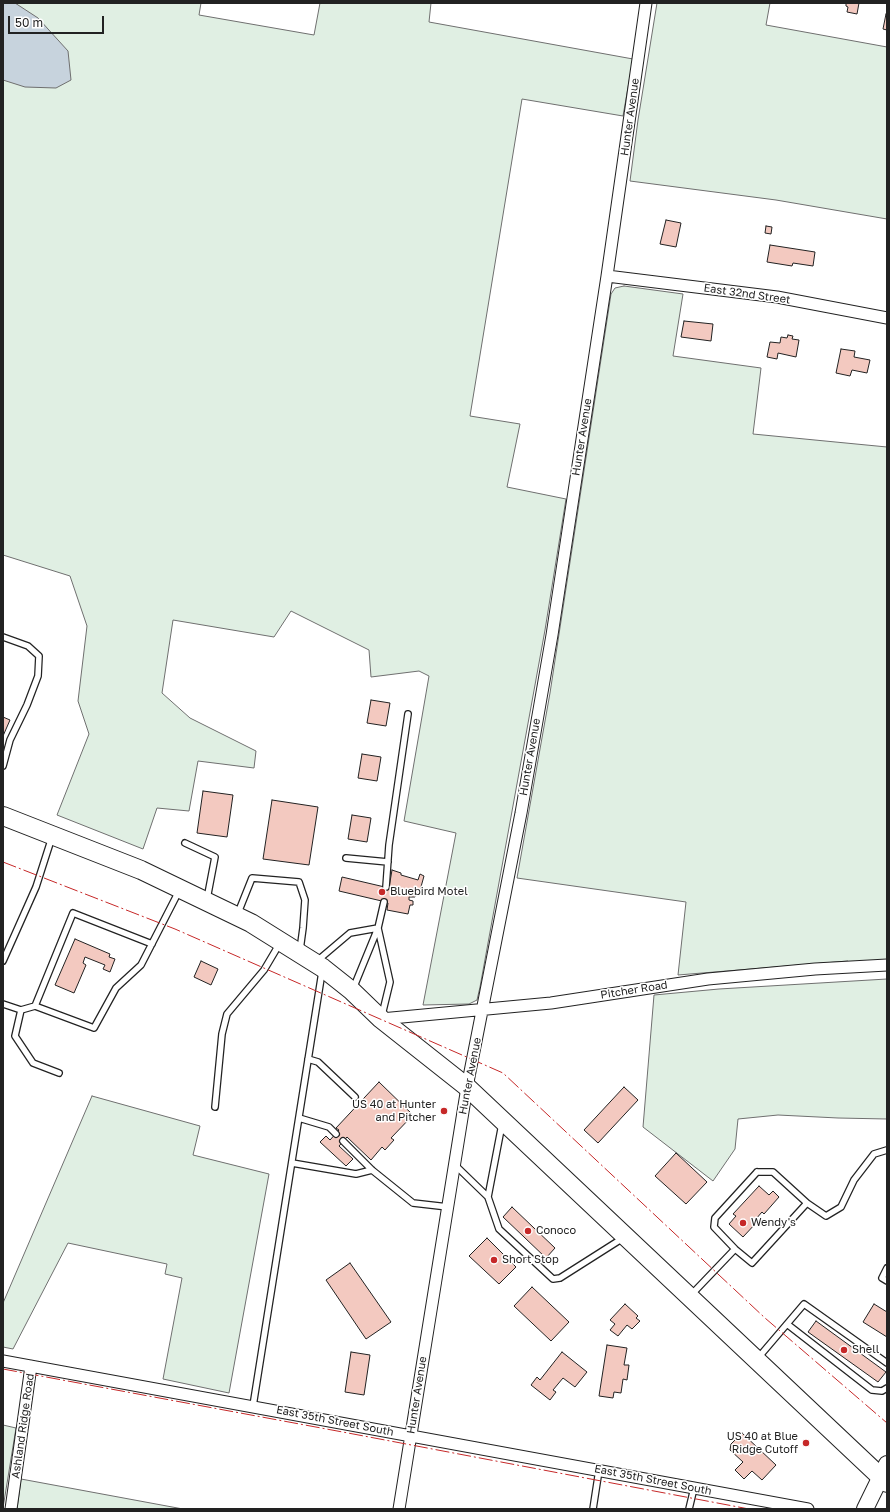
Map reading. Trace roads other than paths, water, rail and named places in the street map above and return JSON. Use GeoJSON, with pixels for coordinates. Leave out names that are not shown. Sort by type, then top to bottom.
{"type":"FeatureCollection","features":[{"type":"Feature","properties":{"kind":"main road"},"geometry":{"type":"LineString","coordinates":[[3,816],[140,870],[251,923],[319,965],[352,991],[381,1019],[467,1087],[756,1360],[885,1475],[865,1509]]}},
{"type":"Feature","properties":{"kind":"street","name":"Hunter Avenue"},"geometry":{"type":"LineString","coordinates":[[399,1509],[467,1087],[521,813],[550,643],[607,276],[646,3]]}},
{"type":"Feature","properties":{"kind":"street","name":"East 32nd Street"},"geometry":{"type":"LineString","coordinates":[[607,276],[777,297],[887,318]]}},
{"type":"Feature","properties":{"kind":"street","name":"Pitcher Road"},"geometry":{"type":"LineString","coordinates":[[381,1019],[551,1003],[708,979],[815,969],[887,966]]}},
{"type":"Feature","properties":{"kind":"street","name":"East 35th Street South"},"geometry":{"type":"LineString","coordinates":[[3,1360],[807,1509]]}},
{"type":"Feature","properties":{"kind":"street","name":"Ashland Ridge Road"},"geometry":{"type":"LineString","coordinates":[[11,1509],[31,1366]]}},
{"type":"Feature","properties":{"kind":"lane"},"geometry":{"type":"LineString","coordinates":[[3,637],[28,646],[39,656],[38,676],[27,705],[6,745],[3,766]]}},
{"type":"Feature","properties":{"kind":"lane"},"geometry":{"type":"LineString","coordinates":[[386,887],[389,845],[408,714]]}},
{"type":"Feature","properties":{"kind":"lane"},"geometry":{"type":"LineString","coordinates":[[3,960],[36,886],[53,835]]}},
{"type":"Feature","properties":{"kind":"lane"},"geometry":{"type":"LineString","coordinates":[[185,843],[215,857],[207,902]]}},
{"type":"Feature","properties":{"kind":"lane"},"geometry":{"type":"LineString","coordinates":[[346,858],[388,862]]}},
{"type":"Feature","properties":{"kind":"lane"},"geometry":{"type":"LineString","coordinates":[[237,916],[252,878],[300,882],[305,900],[299,953]]}},
{"type":"Feature","properties":{"kind":"lane"},"geometry":{"type":"LineString","coordinates":[[3,1004],[21,1010],[35,1006],[94,1028],[116,988],[141,965],[180,889]]}},
{"type":"Feature","properties":{"kind":"lane"},"geometry":{"type":"LineString","coordinates":[[352,991],[378,928],[384,902]]}},
{"type":"Feature","properties":{"kind":"lane"},"geometry":{"type":"LineString","coordinates":[[35,1006],[73,913],[152,944]]}},
{"type":"Feature","properties":{"kind":"lane"},"geometry":{"type":"LineString","coordinates":[[253,1406],[308,1059],[319,965],[350,934],[378,928]]}},
{"type":"Feature","properties":{"kind":"lane"},"geometry":{"type":"LineString","coordinates":[[378,928],[390,982],[381,1019]]}},
{"type":"Feature","properties":{"kind":"lane"},"geometry":{"type":"LineString","coordinates":[[215,1108],[222,1034],[227,1014],[264,970],[281,941]]}},
{"type":"Feature","properties":{"kind":"lane"},"geometry":{"type":"LineString","coordinates":[[21,1010],[15,1036],[33,1063],[59,1073]]}},
{"type":"Feature","properties":{"kind":"lane"},"geometry":{"type":"LineString","coordinates":[[308,1059],[318,1062],[355,1097]]}},
{"type":"Feature","properties":{"kind":"lane"},"geometry":{"type":"LineString","coordinates":[[299,1118],[329,1127],[336,1134]]}},
{"type":"Feature","properties":{"kind":"lane"},"geometry":{"type":"LineString","coordinates":[[488,1197],[503,1121]]}},
{"type":"Feature","properties":{"kind":"lane"},"geometry":{"type":"LineString","coordinates":[[343,1141],[372,1170],[413,1203],[448,1207]]}},
{"type":"Feature","properties":{"kind":"lane"},"geometry":{"type":"LineString","coordinates":[[807,1203],[752,1263],[735,1249],[714,1227],[715,1218],[757,1172],[773,1172],[807,1203],[826,1216],[841,1207],[854,1180],[874,1154],[887,1150]]}},
{"type":"Feature","properties":{"kind":"lane"},"geometry":{"type":"LineString","coordinates":[[292,1163],[356,1174],[372,1170]]}},
{"type":"Feature","properties":{"kind":"lane"},"geometry":{"type":"LineString","coordinates":[[455,1165],[488,1197],[499,1229],[553,1279],[560,1278],[625,1236]]}},
{"type":"Feature","properties":{"kind":"lane"},"geometry":{"type":"LineString","coordinates":[[689,1297],[735,1249]]}},
{"type":"Feature","properties":{"kind":"lane"},"geometry":{"type":"LineString","coordinates":[[887,1268],[882,1278],[887,1281]]}},
{"type":"Feature","properties":{"kind":"lane"},"geometry":{"type":"LineString","coordinates":[[756,1360],[804,1304],[887,1363]]}},
{"type":"Feature","properties":{"kind":"lane"},"geometry":{"type":"LineString","coordinates":[[787,1324],[872,1390],[882,1391],[887,1388]]}},
{"type":"Feature","properties":{"kind":"lane"},"geometry":{"type":"LineString","coordinates":[[593,1509],[600,1470]]}},
{"type":"Feature","properties":{"kind":"lane"},"geometry":{"type":"LineString","coordinates":[[689,1509],[694,1488]]}},
{"type":"Feature","properties":{"kind":"place","name":"Bluebird Motel"},"geometry":{"type":"Point","coordinates":[382,892]}},
{"type":"Feature","properties":{"kind":"place","name":"US 40 at Hunter and Pitcher"},"geometry":{"type":"Point","coordinates":[444,1111]}},
{"type":"Feature","properties":{"kind":"place","name":"Wendy's"},"geometry":{"type":"Point","coordinates":[743,1223]}},
{"type":"Feature","properties":{"kind":"place","name":"Conoco"},"geometry":{"type":"Point","coordinates":[528,1231]}},
{"type":"Feature","properties":{"kind":"place","name":"Short Stop"},"geometry":{"type":"Point","coordinates":[494,1260]}},
{"type":"Feature","properties":{"kind":"place","name":"Shell"},"geometry":{"type":"Point","coordinates":[844,1350]}},
{"type":"Feature","properties":{"kind":"place","name":"US 40 at Blue Ridge Cutoff"},"geometry":{"type":"Point","coordinates":[806,1443]}}]}
